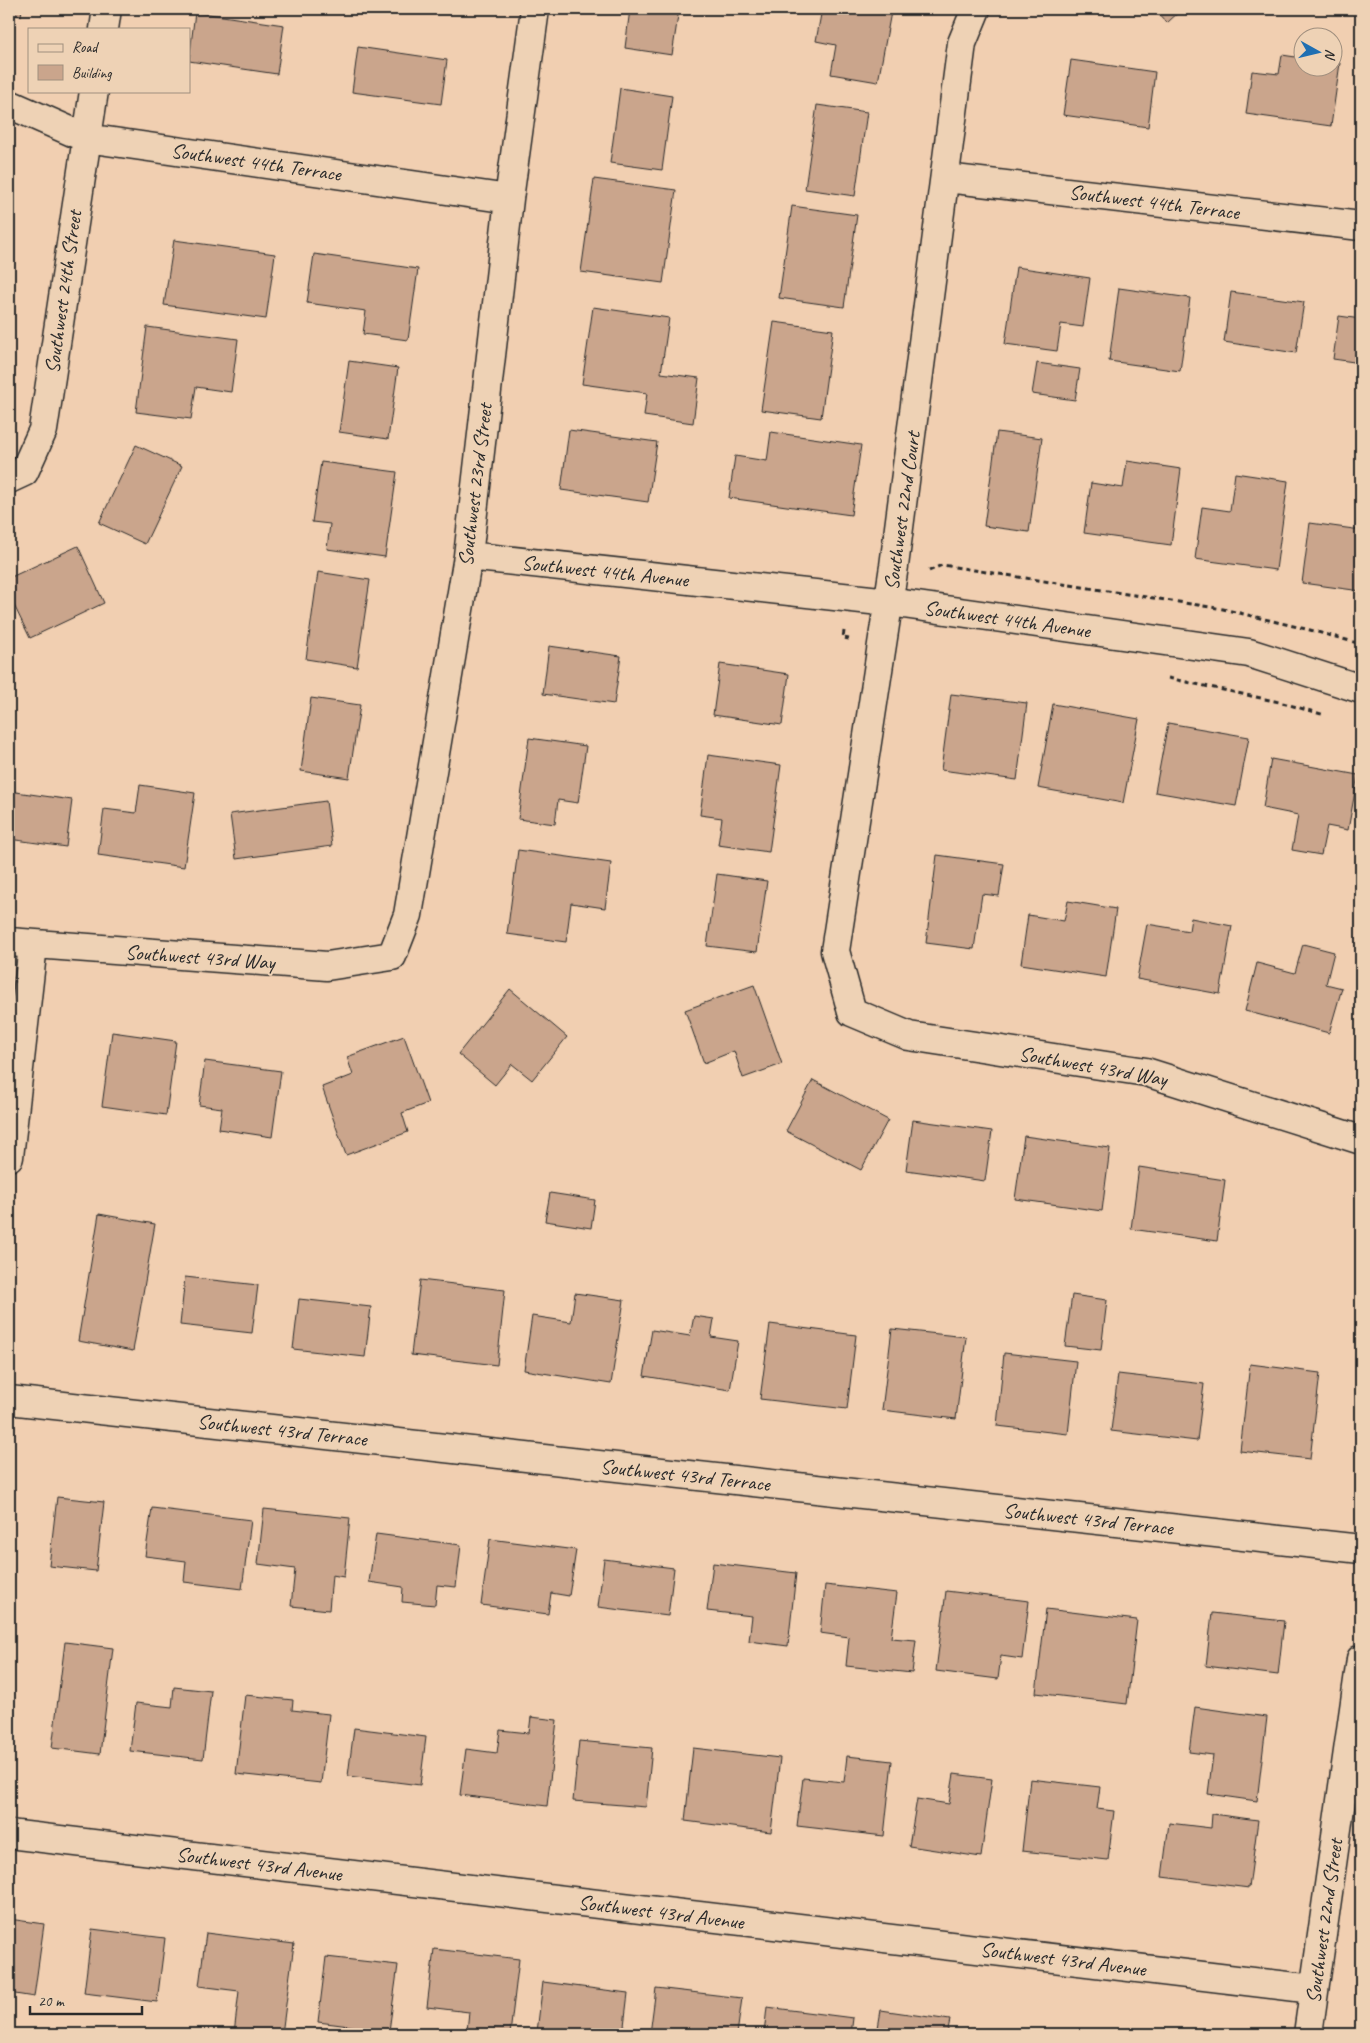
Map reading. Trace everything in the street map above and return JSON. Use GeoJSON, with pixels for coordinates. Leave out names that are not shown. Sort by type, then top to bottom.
{"type":"FeatureCollection","features":[{"type":"Feature","properties":{"kind":"street"},"geometry":{"type":"LineString","coordinates":[[104,28],[107,9]]}},
{"type":"Feature","properties":{"kind":"street","name":"Southwest 23rd Street"},"geometry":{"type":"LineString","coordinates":[[392,956],[408,915],[468,556],[509,199],[535,9]]}},
{"type":"Feature","properties":{"kind":"street","name":"Southwest 22nd Court"},"geometry":{"type":"LineString","coordinates":[[852,1012],[835,951],[889,602],[946,178],[962,43],[976,9]]}},
{"type":"Feature","properties":{"kind":"street","name":"Southwest 24th Street"},"geometry":{"type":"LineString","coordinates":[[9,480],[24,472],[43,430],[94,92]]}},
{"type":"Feature","properties":{"kind":"street","name":"Southwest 44th Terrace"},"geometry":{"type":"LineString","coordinates":[[9,104],[86,138],[509,199]]}},
{"type":"Feature","properties":{"kind":"street","name":"Southwest 44th Terrace"},"geometry":{"type":"LineString","coordinates":[[946,178],[1361,226]]}},
{"type":"Feature","properties":{"kind":"street","name":"Southwest 44th Avenue"},"geometry":{"type":"LineString","coordinates":[[468,556],[889,602],[1249,653],[1361,689]]}},
{"type":"Feature","properties":{"kind":"street"},"geometry":{"type":"LineString","coordinates":[[9,1158],[21,944]]}},
{"type":"Feature","properties":{"kind":"street","name":"Southwest 43rd Way"},"geometry":{"type":"LineString","coordinates":[[21,944],[327,966],[392,956]]}},
{"type":"Feature","properties":{"kind":"street","name":"Southwest 43rd Way"},"geometry":{"type":"LineString","coordinates":[[852,1012],[909,1036],[1146,1072],[1361,1140]]}},
{"type":"Feature","properties":{"kind":"street","name":"Southwest 43rd Terrace"},"geometry":{"type":"LineString","coordinates":[[9,1400],[1361,1549]]}},
{"type":"Feature","properties":{"kind":"street","name":"Southwest 22nd Street"},"geometry":{"type":"LineString","coordinates":[[1308,2034],[1361,1659]]}},
{"type":"Feature","properties":{"kind":"street","name":"Southwest 43rd Avenue"},"geometry":{"type":"LineString","coordinates":[[9,1834],[1313,1989]]}},
{"type":"Feature","properties":{"kind":"path"},"geometry":{"type":"LineString","coordinates":[[929,571],[942,566],[1223,609],[1361,644]]}},
{"type":"Feature","properties":{"kind":"path"},"geometry":{"type":"LineString","coordinates":[[1168,678],[1279,702],[1330,717]]}},
{"type":"Feature","properties":{"kind":"building"},"geometry":{"type":"Polygon","coordinates":[[[9,9],[22,9],[21,16],[9,14],[9,9]]]}},
{"type":"Feature","properties":{"kind":"building"},"geometry":{"type":"Polygon","coordinates":[[[630,9],[679,9],[672,55],[625,48],[630,9]]]}},
{"type":"Feature","properties":{"kind":"building"},"geometry":{"type":"Polygon","coordinates":[[[822,9],[874,9],[891,12],[878,82],[831,74],[836,45],[816,41],[822,9]]]}},
{"type":"Feature","properties":{"kind":"building"},"geometry":{"type":"Polygon","coordinates":[[[1154,9],[1182,9],[1167,23],[1154,9]]]}},
{"type":"Feature","properties":{"kind":"building"},"geometry":{"type":"Polygon","coordinates":[[[195,12],[284,25],[277,74],[190,61],[195,12]]]}},
{"type":"Feature","properties":{"kind":"building"},"geometry":{"type":"Polygon","coordinates":[[[358,47],[447,60],[441,104],[352,92],[358,47]]]}},
{"type":"Feature","properties":{"kind":"building"},"geometry":{"type":"Polygon","coordinates":[[[1282,55],[1292,56],[1292,78],[1338,78],[1331,126],[1246,114],[1252,71],[1279,74],[1282,55]]]}},
{"type":"Feature","properties":{"kind":"building"},"geometry":{"type":"Polygon","coordinates":[[[1071,60],[1155,72],[1148,127],[1063,115],[1071,60]]]}},
{"type":"Feature","properties":{"kind":"building"},"geometry":{"type":"Polygon","coordinates":[[[620,88],[672,96],[662,170],[610,163],[620,88]]]}},
{"type":"Feature","properties":{"kind":"building"},"geometry":{"type":"Polygon","coordinates":[[[817,105],[867,112],[855,196],[805,189],[817,105]]]}},
{"type":"Feature","properties":{"kind":"building"},"geometry":{"type":"Polygon","coordinates":[[[594,179],[676,190],[663,283],[581,272],[594,179]]]}},
{"type":"Feature","properties":{"kind":"building"},"geometry":{"type":"Polygon","coordinates":[[[792,206],[857,215],[844,307],[779,298],[792,206]]]}},
{"type":"Feature","properties":{"kind":"building"},"geometry":{"type":"Polygon","coordinates":[[[174,240],[275,254],[266,319],[164,305],[174,240]]]}},
{"type":"Feature","properties":{"kind":"building"},"geometry":{"type":"Polygon","coordinates":[[[314,254],[418,269],[408,340],[363,334],[366,311],[307,303],[314,254]]]}},
{"type":"Feature","properties":{"kind":"building"},"geometry":{"type":"Polygon","coordinates":[[[1016,267],[1090,278],[1083,327],[1061,324],[1057,351],[1005,344],[1016,267]]]}},
{"type":"Feature","properties":{"kind":"building"},"geometry":{"type":"Polygon","coordinates":[[[1119,288],[1190,298],[1180,371],[1109,361],[1119,288]]]}},
{"type":"Feature","properties":{"kind":"building"},"geometry":{"type":"Polygon","coordinates":[[[1231,292],[1304,302],[1296,353],[1224,342],[1231,292]]]}},
{"type":"Feature","properties":{"kind":"building"},"geometry":{"type":"Polygon","coordinates":[[[593,307],[669,318],[661,373],[699,378],[693,423],[644,416],[647,393],[582,384],[593,307]]]}},
{"type":"Feature","properties":{"kind":"building"},"geometry":{"type":"Polygon","coordinates":[[[1339,316],[1361,319],[1361,363],[1333,359],[1339,316]]]}},
{"type":"Feature","properties":{"kind":"building"},"geometry":{"type":"Polygon","coordinates":[[[774,322],[833,330],[821,418],[761,410],[774,322]]]}},
{"type":"Feature","properties":{"kind":"building"},"geometry":{"type":"Polygon","coordinates":[[[147,327],[238,339],[231,392],[196,387],[191,419],[136,412],[147,327]]]}},
{"type":"Feature","properties":{"kind":"building"},"geometry":{"type":"Polygon","coordinates":[[[349,361],[398,368],[388,439],[339,432],[349,361]]]}},
{"type":"Feature","properties":{"kind":"building"},"geometry":{"type":"Polygon","coordinates":[[[1037,363],[1080,369],[1075,400],[1032,394],[1037,363]]]}},
{"type":"Feature","properties":{"kind":"building"},"geometry":{"type":"Polygon","coordinates":[[[569,430],[657,442],[648,502],[561,490],[569,430]]]}},
{"type":"Feature","properties":{"kind":"building"},"geometry":{"type":"Polygon","coordinates":[[[771,432],[861,445],[851,515],[729,498],[735,456],[767,461],[771,432]]]}},
{"type":"Feature","properties":{"kind":"building"},"geometry":{"type":"Polygon","coordinates":[[[997,432],[1042,438],[1029,532],[984,526],[997,432]]]}},
{"type":"Feature","properties":{"kind":"building"},"geometry":{"type":"Polygon","coordinates":[[[136,445],[182,466],[145,544],[99,523],[136,445]]]}},
{"type":"Feature","properties":{"kind":"building"},"geometry":{"type":"Polygon","coordinates":[[[1127,461],[1181,469],[1171,545],[1084,533],[1091,483],[1123,488],[1127,461]]]}},
{"type":"Feature","properties":{"kind":"building"},"geometry":{"type":"Polygon","coordinates":[[[321,462],[397,472],[385,557],[327,549],[330,524],[312,522],[321,462]]]}},
{"type":"Feature","properties":{"kind":"building"},"geometry":{"type":"Polygon","coordinates":[[[1235,473],[1288,481],[1276,570],[1195,559],[1202,507],[1230,511],[1235,473]]]}},
{"type":"Feature","properties":{"kind":"building"},"geometry":{"type":"Polygon","coordinates":[[[1310,523],[1361,530],[1361,591],[1302,583],[1310,523]]]}},
{"type":"Feature","properties":{"kind":"building"},"geometry":{"type":"Polygon","coordinates":[[[78,546],[104,603],[30,638],[9,595],[9,578],[78,546]]]}},
{"type":"Feature","properties":{"kind":"building"},"geometry":{"type":"Polygon","coordinates":[[[318,572],[370,580],[357,667],[306,659],[318,572]]]}},
{"type":"Feature","properties":{"kind":"building"},"geometry":{"type":"Polygon","coordinates":[[[549,646],[621,656],[614,704],[543,694],[549,646]]]}},
{"type":"Feature","properties":{"kind":"building"},"geometry":{"type":"Polygon","coordinates":[[[720,664],[789,674],[782,725],[713,715],[720,664]]]}},
{"type":"Feature","properties":{"kind":"building"},"geometry":{"type":"Polygon","coordinates":[[[951,694],[1027,703],[1017,780],[941,770],[951,694]]]}},
{"type":"Feature","properties":{"kind":"building"},"geometry":{"type":"Polygon","coordinates":[[[311,698],[360,705],[349,778],[301,771],[311,698]]]}},
{"type":"Feature","properties":{"kind":"building"},"geometry":{"type":"Polygon","coordinates":[[[1053,704],[1139,719],[1123,803],[1038,788],[1053,704]]]}},
{"type":"Feature","properties":{"kind":"building"},"geometry":{"type":"Polygon","coordinates":[[[1168,723],[1249,737],[1236,806],[1155,792],[1168,723]]]}},
{"type":"Feature","properties":{"kind":"building"},"geometry":{"type":"Polygon","coordinates":[[[529,738],[586,746],[578,803],[558,800],[555,824],[518,819],[529,738]]]}},
{"type":"Feature","properties":{"kind":"building"},"geometry":{"type":"Polygon","coordinates":[[[708,755],[781,765],[769,852],[718,845],[722,818],[700,815],[708,755]]]}},
{"type":"Feature","properties":{"kind":"building"},"geometry":{"type":"Polygon","coordinates":[[[1271,759],[1358,775],[1348,830],[1327,826],[1321,855],[1292,850],[1298,815],[1263,808],[1271,759]]]}},
{"type":"Feature","properties":{"kind":"building"},"geometry":{"type":"Polygon","coordinates":[[[140,785],[195,793],[184,867],[98,855],[104,809],[136,813],[140,785]]]}},
{"type":"Feature","properties":{"kind":"building"},"geometry":{"type":"Polygon","coordinates":[[[9,791],[72,800],[66,847],[9,839],[9,791]]]}},
{"type":"Feature","properties":{"kind":"building"},"geometry":{"type":"Polygon","coordinates":[[[326,801],[332,846],[236,859],[230,814],[326,801]]]}},
{"type":"Feature","properties":{"kind":"building"},"geometry":{"type":"Polygon","coordinates":[[[518,850],[611,863],[605,908],[571,903],[566,942],[507,934],[518,850]]]}},
{"type":"Feature","properties":{"kind":"building"},"geometry":{"type":"Polygon","coordinates":[[[937,855],[1004,864],[999,896],[982,894],[974,949],[926,943],[937,855]]]}},
{"type":"Feature","properties":{"kind":"building"},"geometry":{"type":"Polygon","coordinates":[[[717,874],[767,881],[757,952],[707,946],[717,874]]]}},
{"type":"Feature","properties":{"kind":"building"},"geometry":{"type":"Polygon","coordinates":[[[1068,901],[1116,909],[1106,977],[1021,964],[1028,915],[1064,921],[1068,901]]]}},
{"type":"Feature","properties":{"kind":"building"},"geometry":{"type":"Polygon","coordinates":[[[1191,918],[1232,926],[1220,994],[1137,979],[1147,924],[1189,931],[1191,918]]]}},
{"type":"Feature","properties":{"kind":"building"},"geometry":{"type":"Polygon","coordinates":[[[1303,944],[1334,952],[1326,984],[1342,988],[1329,1033],[1245,1011],[1257,963],[1295,973],[1303,944]]]}},
{"type":"Feature","properties":{"kind":"building"},"geometry":{"type":"Polygon","coordinates":[[[754,985],[782,1064],[743,1078],[734,1051],[704,1063],[685,1010],[754,985]]]}},
{"type":"Feature","properties":{"kind":"building"},"geometry":{"type":"Polygon","coordinates":[[[510,989],[567,1037],[532,1080],[512,1064],[495,1085],[458,1054],[510,989]]]}},
{"type":"Feature","properties":{"kind":"building"},"geometry":{"type":"Polygon","coordinates":[[[112,1032],[176,1041],[166,1115],[102,1106],[112,1032]]]}},
{"type":"Feature","properties":{"kind":"building"},"geometry":{"type":"Polygon","coordinates":[[[404,1036],[428,1103],[402,1113],[408,1132],[346,1155],[322,1087],[353,1075],[347,1057],[404,1036]]]}},
{"type":"Feature","properties":{"kind":"building"},"geometry":{"type":"Polygon","coordinates":[[[205,1061],[281,1071],[272,1137],[219,1129],[222,1108],[199,1105],[205,1061]]]}},
{"type":"Feature","properties":{"kind":"building"},"geometry":{"type":"Polygon","coordinates":[[[813,1080],[888,1120],[861,1170],[786,1131],[813,1080]]]}},
{"type":"Feature","properties":{"kind":"building"},"geometry":{"type":"Polygon","coordinates":[[[913,1120],[992,1131],[985,1181],[906,1170],[913,1120]]]}},
{"type":"Feature","properties":{"kind":"building"},"geometry":{"type":"Polygon","coordinates":[[[1024,1136],[1110,1148],[1102,1211],[1015,1199],[1024,1136]]]}},
{"type":"Feature","properties":{"kind":"building"},"geometry":{"type":"Polygon","coordinates":[[[1139,1167],[1225,1180],[1217,1241],[1131,1229],[1139,1167]]]}},
{"type":"Feature","properties":{"kind":"building"},"geometry":{"type":"Polygon","coordinates":[[[550,1193],[595,1200],[591,1228],[545,1221],[550,1193]]]}},
{"type":"Feature","properties":{"kind":"building"},"geometry":{"type":"Polygon","coordinates":[[[99,1214],[155,1224],[133,1351],[78,1341],[99,1214]]]}},
{"type":"Feature","properties":{"kind":"building"},"geometry":{"type":"Polygon","coordinates":[[[185,1277],[258,1285],[252,1333],[180,1325],[185,1277]]]}},
{"type":"Feature","properties":{"kind":"building"},"geometry":{"type":"Polygon","coordinates":[[[420,1280],[505,1290],[497,1365],[411,1355],[420,1280]]]}},
{"type":"Feature","properties":{"kind":"building"},"geometry":{"type":"Polygon","coordinates":[[[575,1293],[624,1300],[611,1384],[524,1370],[532,1316],[571,1322],[575,1293]]]}},
{"type":"Feature","properties":{"kind":"building"},"geometry":{"type":"Polygon","coordinates":[[[1072,1295],[1107,1300],[1101,1350],[1065,1346],[1072,1295]]]}},
{"type":"Feature","properties":{"kind":"building"},"geometry":{"type":"Polygon","coordinates":[[[299,1299],[371,1307],[365,1357],[293,1349],[299,1299]]]}},
{"type":"Feature","properties":{"kind":"building"},"geometry":{"type":"Polygon","coordinates":[[[694,1316],[714,1319],[711,1337],[738,1341],[730,1390],[644,1376],[652,1330],[690,1336],[694,1316]]]}},
{"type":"Feature","properties":{"kind":"building"},"geometry":{"type":"Polygon","coordinates":[[[770,1324],[856,1335],[847,1409],[760,1399],[770,1324]]]}},
{"type":"Feature","properties":{"kind":"building"},"geometry":{"type":"Polygon","coordinates":[[[892,1329],[966,1337],[956,1419],[882,1410],[892,1329]]]}},
{"type":"Feature","properties":{"kind":"building"},"geometry":{"type":"Polygon","coordinates":[[[1004,1353],[1076,1361],[1068,1434],[997,1426],[1004,1353]]]}},
{"type":"Feature","properties":{"kind":"building"},"geometry":{"type":"Polygon","coordinates":[[[1250,1364],[1320,1373],[1310,1459],[1240,1451],[1250,1364]]]}},
{"type":"Feature","properties":{"kind":"building"},"geometry":{"type":"Polygon","coordinates":[[[1118,1374],[1204,1384],[1197,1441],[1111,1431],[1118,1374]]]}},
{"type":"Feature","properties":{"kind":"building"},"geometry":{"type":"Polygon","coordinates":[[[57,1497],[104,1502],[96,1571],[49,1566],[57,1497]]]}},
{"type":"Feature","properties":{"kind":"building"},"geometry":{"type":"Polygon","coordinates":[[[152,1508],[251,1520],[242,1589],[184,1582],[186,1561],[145,1556],[152,1508]]]}},
{"type":"Feature","properties":{"kind":"building"},"geometry":{"type":"Polygon","coordinates":[[[264,1509],[350,1518],[344,1577],[332,1575],[329,1610],[291,1606],[295,1569],[258,1564],[264,1509]]]}},
{"type":"Feature","properties":{"kind":"building"},"geometry":{"type":"Polygon","coordinates":[[[376,1534],[461,1545],[456,1587],[437,1585],[435,1605],[402,1602],[403,1587],[369,1582],[376,1534]]]}},
{"type":"Feature","properties":{"kind":"building"},"geometry":{"type":"Polygon","coordinates":[[[490,1539],[576,1550],[569,1596],[551,1593],[548,1614],[481,1605],[490,1539]]]}},
{"type":"Feature","properties":{"kind":"building"},"geometry":{"type":"Polygon","coordinates":[[[604,1559],[674,1568],[668,1616],[598,1607],[604,1559]]]}},
{"type":"Feature","properties":{"kind":"building"},"geometry":{"type":"Polygon","coordinates":[[[713,1563],[796,1573],[788,1646],[749,1641],[752,1616],[707,1611],[713,1563]]]}},
{"type":"Feature","properties":{"kind":"building"},"geometry":{"type":"Polygon","coordinates":[[[825,1585],[897,1593],[891,1638],[916,1640],[912,1673],[846,1666],[849,1637],[820,1633],[825,1585]]]}},
{"type":"Feature","properties":{"kind":"building"},"geometry":{"type":"Polygon","coordinates":[[[946,1591],[1029,1601],[1022,1659],[1001,1656],[998,1679],[936,1671],[946,1591]]]}},
{"type":"Feature","properties":{"kind":"building"},"geometry":{"type":"Polygon","coordinates":[[[1046,1609],[1137,1620],[1127,1704],[1036,1693],[1046,1609]]]}},
{"type":"Feature","properties":{"kind":"building"},"geometry":{"type":"Polygon","coordinates":[[[1212,1613],[1284,1621],[1278,1675],[1206,1666],[1212,1613]]]}},
{"type":"Feature","properties":{"kind":"building"},"geometry":{"type":"Polygon","coordinates":[[[65,1642],[113,1648],[100,1754],[52,1748],[65,1642]]]}},
{"type":"Feature","properties":{"kind":"building"},"geometry":{"type":"Polygon","coordinates":[[[174,1687],[211,1691],[203,1759],[130,1751],[136,1703],[172,1707],[174,1687]]]}},
{"type":"Feature","properties":{"kind":"building"},"geometry":{"type":"Polygon","coordinates":[[[245,1695],[293,1700],[292,1710],[329,1714],[321,1783],[236,1774],[245,1695]]]}},
{"type":"Feature","properties":{"kind":"building"},"geometry":{"type":"Polygon","coordinates":[[[1195,1707],[1267,1717],[1257,1801],[1208,1794],[1213,1755],[1189,1752],[1195,1707]]]}},
{"type":"Feature","properties":{"kind":"building"},"geometry":{"type":"Polygon","coordinates":[[[531,1717],[557,1720],[547,1806],[460,1795],[466,1749],[497,1753],[500,1730],[529,1733],[531,1717]]]}},
{"type":"Feature","properties":{"kind":"building"},"geometry":{"type":"Polygon","coordinates":[[[354,1728],[426,1737],[420,1785],[348,1776],[354,1728]]]}},
{"type":"Feature","properties":{"kind":"building"},"geometry":{"type":"Polygon","coordinates":[[[579,1741],[652,1748],[646,1807],[573,1801],[579,1741]]]}},
{"type":"Feature","properties":{"kind":"building"},"geometry":{"type":"Polygon","coordinates":[[[693,1748],[780,1758],[771,1832],[685,1821],[693,1748]]]}},
{"type":"Feature","properties":{"kind":"building"},"geometry":{"type":"Polygon","coordinates":[[[847,1756],[892,1761],[884,1836],[797,1826],[803,1778],[844,1782],[847,1756]]]}},
{"type":"Feature","properties":{"kind":"building"},"geometry":{"type":"Polygon","coordinates":[[[954,1774],[992,1779],[981,1857],[909,1846],[917,1799],[949,1804],[954,1774]]]}},
{"type":"Feature","properties":{"kind":"building"},"geometry":{"type":"Polygon","coordinates":[[[1030,1779],[1100,1787],[1097,1809],[1114,1811],[1108,1860],[1022,1851],[1030,1779]]]}},
{"type":"Feature","properties":{"kind":"building"},"geometry":{"type":"Polygon","coordinates":[[[1212,1814],[1258,1820],[1249,1888],[1162,1877],[1169,1823],[1211,1828],[1212,1814]]]}},
{"type":"Feature","properties":{"kind":"building"},"geometry":{"type":"Polygon","coordinates":[[[9,1919],[44,1924],[34,1997],[9,1993],[9,1919]]]}},
{"type":"Feature","properties":{"kind":"building"},"geometry":{"type":"Polygon","coordinates":[[[92,1929],[165,1938],[157,2002],[84,1993],[92,1929]]]}},
{"type":"Feature","properties":{"kind":"building"},"geometry":{"type":"Polygon","coordinates":[[[206,1933],[294,1944],[282,2034],[234,2034],[239,1991],[199,1986],[206,1933]]]}},
{"type":"Feature","properties":{"kind":"building"},"geometry":{"type":"Polygon","coordinates":[[[434,1949],[519,1959],[510,2034],[467,2031],[469,2012],[427,2007],[434,1949]]]}},
{"type":"Feature","properties":{"kind":"building"},"geometry":{"type":"Polygon","coordinates":[[[326,1957],[398,1965],[389,2031],[318,2022],[326,1957]]]}},
{"type":"Feature","properties":{"kind":"building"},"geometry":{"type":"Polygon","coordinates":[[[543,1982],[628,1993],[623,2034],[537,2032],[543,1982]]]}},
{"type":"Feature","properties":{"kind":"building"},"geometry":{"type":"Polygon","coordinates":[[[656,1988],[742,1998],[737,2034],[650,2034],[656,1988]]]}},
{"type":"Feature","properties":{"kind":"building"},"geometry":{"type":"Polygon","coordinates":[[[767,2007],[853,2018],[851,2034],[764,2034],[767,2007]]]}},
{"type":"Feature","properties":{"kind":"building"},"geometry":{"type":"Polygon","coordinates":[[[881,2010],[950,2020],[947,2034],[877,2034],[881,2010]]]}}]}
